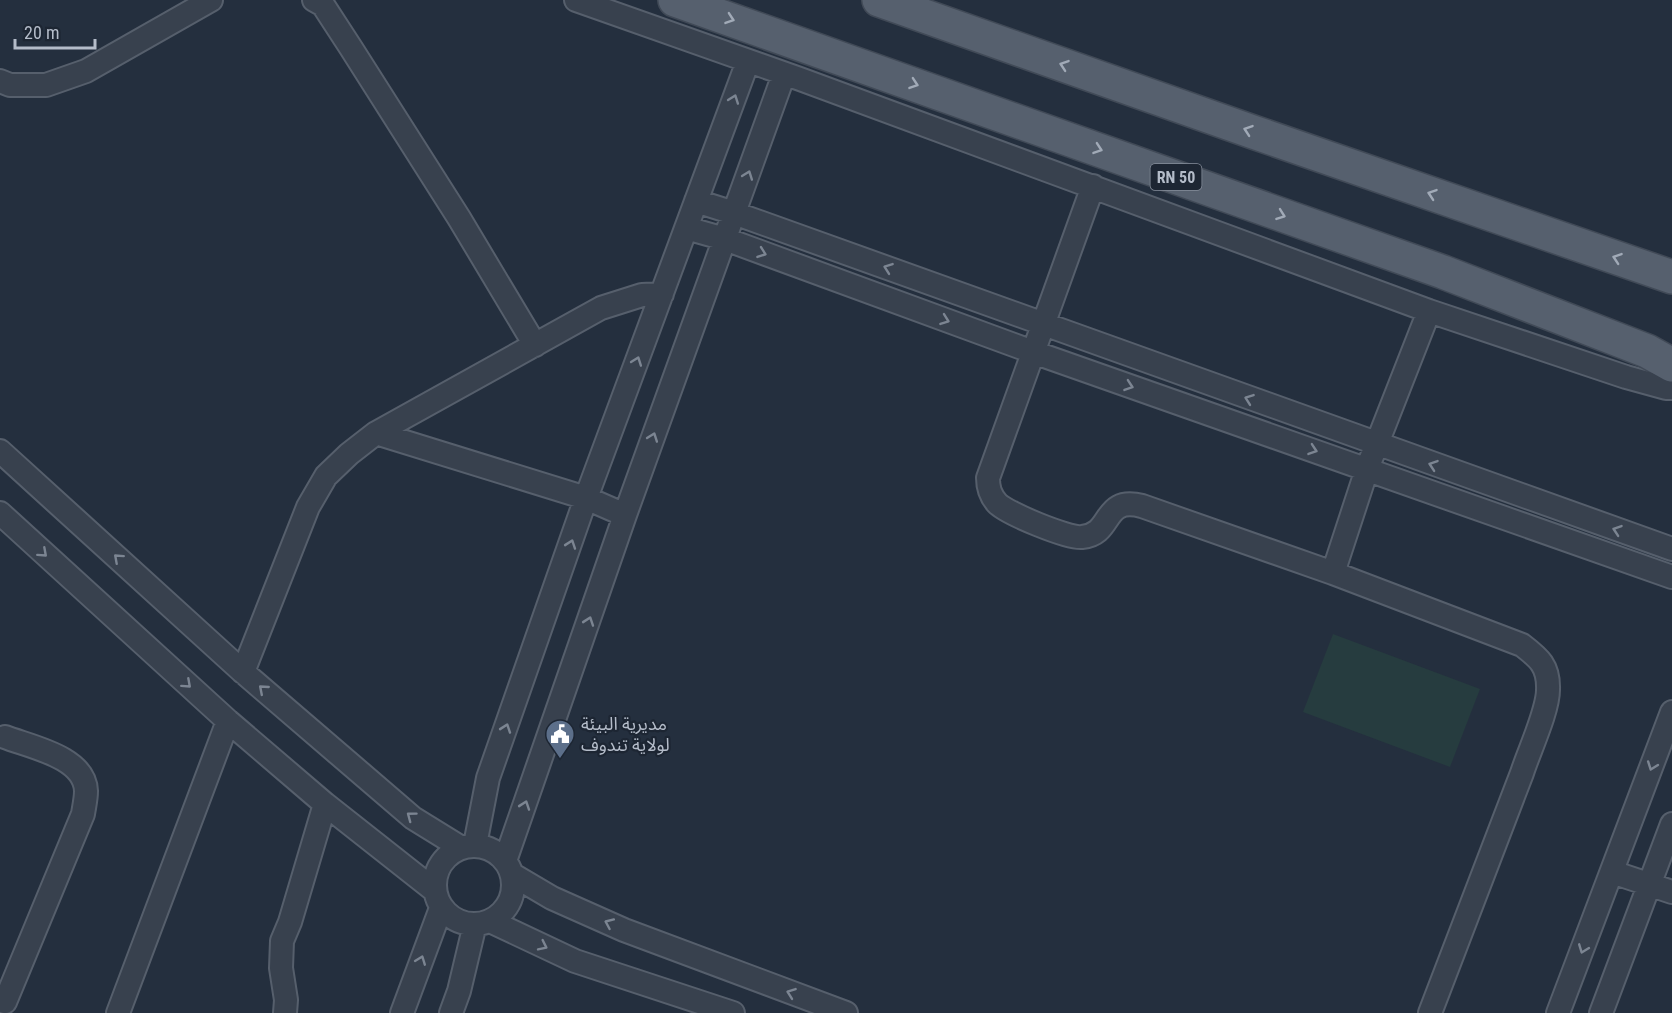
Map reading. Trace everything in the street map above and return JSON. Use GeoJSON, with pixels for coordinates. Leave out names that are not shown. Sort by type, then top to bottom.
{"type":"FeatureCollection","features":[{"type":"Feature","properties":{"kind":"main road","name":"RN 50"},"geometry":{"type":"LineString","coordinates":[[675,0],[1443,272],[1647,351],[1672,365]]}},
{"type":"Feature","properties":{"kind":"main road"},"geometry":{"type":"LineString","coordinates":[[879,0],[1672,277]]}},
{"type":"Feature","properties":{"kind":"street"},"geometry":{"type":"LineString","coordinates":[[0,81],[10,85],[46,85],[86,72],[211,0]]}},
{"type":"Feature","properties":{"kind":"street"},"geometry":{"type":"LineString","coordinates":[[314,0],[323,5],[351,48],[459,218],[535,345]]}},
{"type":"Feature","properties":{"kind":"street"},"geometry":{"type":"LineString","coordinates":[[576,0],[1093,186],[1430,311],[1626,377],[1672,388]]}},
{"type":"Feature","properties":{"kind":"street"},"geometry":{"type":"LineString","coordinates":[[468,846],[488,778],[586,498],[748,61]]}},
{"type":"Feature","properties":{"kind":"street"},"geometry":{"type":"LineString","coordinates":[[0,513],[228,721],[438,899],[457,920],[466,923],[483,922],[499,915],[507,907],[511,897],[513,886],[509,868],[626,515],[784,74]]}},
{"type":"Feature","properties":{"kind":"street"},"geometry":{"type":"LineString","coordinates":[[1093,186],[988,477],[988,488],[999,506],[1027,520],[1072,536],[1082,537],[1092,534],[1106,523],[1111,513],[1119,505],[1130,503],[1142,506],[1333,573],[1521,645],[1538,658],[1546,670],[1548,691],[1544,710],[1510,806],[1430,1013]]}},
{"type":"Feature","properties":{"kind":"street"},"geometry":{"type":"LineString","coordinates":[[696,201],[1044,323],[1377,445],[1672,549]]}},
{"type":"Feature","properties":{"kind":"street"},"geometry":{"type":"LineString","coordinates":[[686,228],[725,239],[1033,352],[1672,577]]}},
{"type":"Feature","properties":{"kind":"street"},"geometry":{"type":"LineString","coordinates":[[243,672],[308,507],[326,476],[349,454],[376,433],[601,308],[642,295],[662,294]]}},
{"type":"Feature","properties":{"kind":"street"},"geometry":{"type":"LineString","coordinates":[[1333,573],[1367,469],[1430,311]]}},
{"type":"Feature","properties":{"kind":"street"},"geometry":{"type":"LineString","coordinates":[[376,433],[586,498],[626,515]]}},
{"type":"Feature","properties":{"kind":"street"},"geometry":{"type":"LineString","coordinates":[[0,451],[243,672],[412,818],[468,846],[492,850],[509,868],[552,898],[624,930],[846,1013]]}},
{"type":"Feature","properties":{"kind":"street"},"geometry":{"type":"LineString","coordinates":[[1558,1013],[1672,712]]}},
{"type":"Feature","properties":{"kind":"street"},"geometry":{"type":"LineString","coordinates":[[118,1013],[228,721]]}},
{"type":"Feature","properties":{"kind":"street"},"geometry":{"type":"LineString","coordinates":[[5,737],[60,757],[73,765],[81,775],[86,789],[83,814],[7,1004]]}},
{"type":"Feature","properties":{"kind":"street"},"geometry":{"type":"LineString","coordinates":[[285,1013],[286,1000],[281,968],[282,941],[290,922],[325,804]]}},
{"type":"Feature","properties":{"kind":"street"},"geometry":{"type":"LineString","coordinates":[[1601,1013],[1672,824]]}},
{"type":"Feature","properties":{"kind":"street"},"geometry":{"type":"LineString","coordinates":[[402,1013],[438,899],[435,877],[440,864],[449,854],[468,846]]}},
{"type":"Feature","properties":{"kind":"street"},"geometry":{"type":"LineString","coordinates":[[1612,872],[1672,892]]}},
{"type":"Feature","properties":{"kind":"street"},"geometry":{"type":"LineString","coordinates":[[451,1013],[483,922]]}},
{"type":"Feature","properties":{"kind":"street"},"geometry":{"type":"LineString","coordinates":[[483,922],[574,961],[733,1013]]}},
{"type":"Feature","properties":{"kind":"green space"},"geometry":{"type":"Polygon","coordinates":[[[1333,634],[1480,689],[1450,767],[1303,712],[1333,634]]]}},
{"type":"Feature","properties":{"kind":"place","name":"مديرية البيئة لولاية تندوف"},"geometry":{"type":"Point","coordinates":[560,760]}}]}
